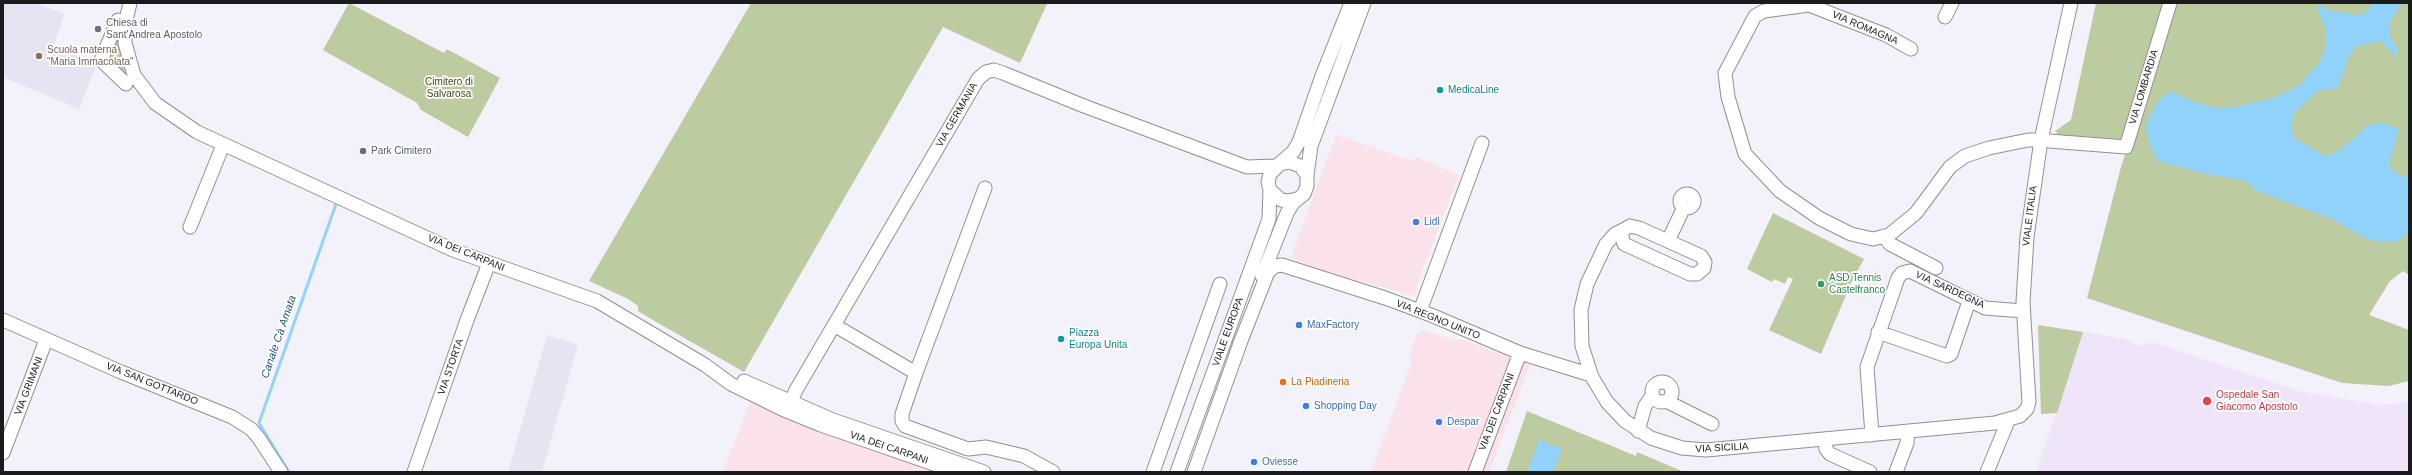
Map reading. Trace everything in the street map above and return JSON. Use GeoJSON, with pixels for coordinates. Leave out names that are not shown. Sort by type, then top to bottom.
{"type":"FeatureCollection","features":[{"type":"Feature","properties":{"kind":"street","name":"VIA DEI CARPANI"},"geometry":{"type":"LineString","coordinates":[[130,3],[125,25],[126,52],[134,75],[141,87],[168,113],[197,132],[431,240],[489,263],[574,291],[597,301],[705,365],[744,391],[984,472]]}},
{"type":"Feature","properties":{"kind":"street","name":"VIALE EUROPA"},"geometry":{"type":"LineString","coordinates":[[1177,472],[1269,219],[1269,176],[1277,165],[1293,152],[1299,142],[1351,3]]}},
{"type":"Feature","properties":{"kind":"street","name":"VIALE EUROPA"},"geometry":{"type":"LineString","coordinates":[[1194,472],[1266,265],[1285,217],[1297,199],[1306,190],[1311,146],[1364,3]]}},
{"type":"Feature","properties":{"kind":"street"},"geometry":{"type":"LineString","coordinates":[[1945,17],[1952,3]]}},
{"type":"Feature","properties":{"kind":"street","name":"VIALE ITALIA"},"geometry":{"type":"LineString","coordinates":[[2008,421],[2022,415],[2028,404],[2023,311],[2027,237],[2071,3]]}},
{"type":"Feature","properties":{"kind":"street","name":"VIA LOMBARDIA"},"geometry":{"type":"LineString","coordinates":[[2101,145],[2126,148],[2170,3]]}},
{"type":"Feature","properties":{"kind":"street","name":"VIA ROMAGNA"},"geometry":{"type":"LineString","coordinates":[[1911,48],[1886,34],[1809,5],[1799,5],[1764,11],[1754,16],[1725,72],[1728,97],[1745,154],[1752,165],[1780,191],[1819,218],[1851,234],[1873,239],[1889,235],[1916,213],[1950,167],[1965,156],[1989,148],[2028,140],[2101,145]]}},
{"type":"Feature","properties":{"kind":"street"},"geometry":{"type":"LineString","coordinates":[[118,20],[101,60],[126,84]]}},
{"type":"Feature","properties":{"kind":"street","name":"VIA GERMANIA"},"geometry":{"type":"LineString","coordinates":[[792,406],[834,325],[978,79],[987,71],[1003,73],[1084,106],[1247,166],[1277,165]]}},
{"type":"Feature","properties":{"kind":"street"},"geometry":{"type":"LineString","coordinates":[[1420,311],[1482,143]]}},
{"type":"Feature","properties":{"kind":"street"},"geometry":{"type":"LineString","coordinates":[[190,227],[223,145]]}},
{"type":"Feature","properties":{"kind":"street"},"geometry":{"type":"LineString","coordinates":[[1277,165],[1286,162],[1295,163],[1302,168],[1307,175]]}},
{"type":"Feature","properties":{"kind":"street","name":"VIA GERMANIA"},"geometry":{"type":"LineString","coordinates":[[1247,166],[1270,190]]}},
{"type":"Feature","properties":{"kind":"street"},"geometry":{"type":"LineString","coordinates":[[985,188],[902,414],[905,426],[968,448],[986,447],[1024,456],[1053,472]]}},
{"type":"Feature","properties":{"kind":"street"},"geometry":{"type":"LineString","coordinates":[[1270,190],[1281,200],[1288,202],[1297,199]]}},
{"type":"Feature","properties":{"kind":"street"},"geometry":{"type":"LineString","coordinates":[[1668,241],[1684,207]]}},
{"type":"Feature","properties":{"kind":"street"},"geometry":{"type":"LineString","coordinates":[[1285,217],[1277,249],[1279,257],[1286,266]]}},
{"type":"Feature","properties":{"kind":"street"},"geometry":{"type":"LineString","coordinates":[[1636,226],[1668,241],[1703,257],[1705,264],[1701,272],[1690,274],[1629,246],[1621,238],[1625,229],[1636,226]]}},
{"type":"Feature","properties":{"kind":"street","name":"VIA SICILIA"},"geometry":{"type":"LineString","coordinates":[[1625,229],[1610,239],[1600,255],[1587,284],[1581,310],[1582,346],[1591,375],[1607,402],[1621,418],[1638,431],[1666,444],[1697,450],[1872,435],[2008,421]]}},
{"type":"Feature","properties":{"kind":"street"},"geometry":{"type":"LineString","coordinates":[[1884,236],[1890,244],[1936,268]]}},
{"type":"Feature","properties":{"kind":"street"},"geometry":{"type":"LineString","coordinates":[[1600,255],[1616,246],[1629,246]]}},
{"type":"Feature","properties":{"kind":"street","name":"VIA STORTA"},"geometry":{"type":"LineString","coordinates":[[414,472],[467,320],[489,263]]}},
{"type":"Feature","properties":{"kind":"street"},"geometry":{"type":"LineString","coordinates":[[1239,346],[1268,272],[1275,266],[1286,266]]}},
{"type":"Feature","properties":{"kind":"street","name":"VIA REGNO UNITO"},"geometry":{"type":"LineString","coordinates":[[1286,266],[1420,311],[1520,353],[1591,375]]}},
{"type":"Feature","properties":{"kind":"street","name":"VIA SARDEGNA"},"geometry":{"type":"LineString","coordinates":[[1872,435],[1867,367],[1898,278],[1902,273],[1910,271],[1985,308],[2023,311]]}},
{"type":"Feature","properties":{"kind":"street"},"geometry":{"type":"LineString","coordinates":[[1153,472],[1220,284]]}},
{"type":"Feature","properties":{"kind":"street"},"geometry":{"type":"LineString","coordinates":[[1878,332],[1947,356],[1951,354],[1967,307],[1971,301]]}},
{"type":"Feature","properties":{"kind":"street","name":"VIA SAN GOTTARDO"},"geometry":{"type":"LineString","coordinates":[[3,320],[46,340],[238,420],[258,437],[281,472]]}},
{"type":"Feature","properties":{"kind":"street"},"geometry":{"type":"LineString","coordinates":[[834,325],[916,374]]}},
{"type":"Feature","properties":{"kind":"street","name":"VIA GRIMANI"},"geometry":{"type":"LineString","coordinates":[[3,453],[46,340]]}},
{"type":"Feature","properties":{"kind":"street","name":"VIA DEI CARPANI"},"geometry":{"type":"LineString","coordinates":[[1475,472],[1520,353]]}},
{"type":"Feature","properties":{"kind":"street","name":"VIA DEI CARPANI"},"geometry":{"type":"LineString","coordinates":[[705,365],[792,406],[821,425],[957,472]]}},
{"type":"Feature","properties":{"kind":"street"},"geometry":{"type":"LineString","coordinates":[[1638,431],[1654,386],[1659,383],[1666,383],[1670,388],[1672,394],[1666,401]]}},
{"type":"Feature","properties":{"kind":"street"},"geometry":{"type":"LineString","coordinates":[[1621,418],[1649,401],[1666,401],[1712,424]]}},
{"type":"Feature","properties":{"kind":"street","name":"VIA DEI CARPANI"},"geometry":{"type":"LineString","coordinates":[[821,425],[824,421],[871,438],[884,437]]}},
{"type":"Feature","properties":{"kind":"street"},"geometry":{"type":"LineString","coordinates":[[1987,472],[2008,421]]}},
{"type":"Feature","properties":{"kind":"street"},"geometry":{"type":"LineString","coordinates":[[1896,472],[1907,443],[1908,431]]}},
{"type":"Feature","properties":{"kind":"street"},"geometry":{"type":"LineString","coordinates":[[1825,439],[1826,449],[1830,454],[1870,472]]}},
{"type":"Feature","properties":{"kind":"shaded area","name":"Scuola materna \"Maria Immacolata\""},"geometry":{"type":"Polygon","coordinates":[[[3,3],[37,3],[64,14],[54,46],[86,60],[92,58],[98,61],[79,109],[3,77],[3,3]]]}},
{"type":"Feature","properties":{"kind":"shaded area"},"geometry":{"type":"Polygon","coordinates":[[[1336,135],[1413,161],[1416,157],[1459,175],[1416,286],[1417,293],[1414,296],[1317,269],[1291,257],[1336,135]]]}},
{"type":"Feature","properties":{"kind":"shaded area"},"geometry":{"type":"Polygon","coordinates":[[[1422,330],[1456,341],[1461,339],[1530,365],[1489,472],[1371,472],[1413,359],[1409,356],[1417,334],[1422,330]]]}},
{"type":"Feature","properties":{"kind":"shaded area","name":"Ospedale San Giacomo Apostolo"},"geometry":{"type":"Polygon","coordinates":[[[2083,332],[2126,339],[2139,346],[2152,342],[2302,392],[2381,405],[2409,402],[2409,472],[2036,472],[2083,332]]]}},
{"type":"Feature","properties":{"kind":"shaded area"},"geometry":{"type":"Polygon","coordinates":[[[547,335],[578,345],[542,472],[508,472],[547,335]]]}},
{"type":"Feature","properties":{"kind":"shaded area"},"geometry":{"type":"Polygon","coordinates":[[[751,400],[944,472],[723,472],[751,400]]]}},
{"type":"Feature","properties":{"kind":"green space","name":"Cimitero di Salvarosa"},"geometry":{"type":"Polygon","coordinates":[[[349,3],[444,53],[447,49],[500,78],[468,137],[421,110],[417,103],[323,50],[349,3]]]}},
{"type":"Feature","properties":{"kind":"green space"},"geometry":{"type":"Polygon","coordinates":[[[751,3],[1047,4],[1020,63],[943,27],[744,372],[638,311],[638,306],[628,299],[589,281],[751,3]]]}},
{"type":"Feature","properties":{"kind":"green space"},"geometry":{"type":"Polygon","coordinates":[[[2096,3],[2168,3],[2129,125],[2120,140],[2114,145],[2062,139],[2055,131],[2071,120],[2096,3]]]}},
{"type":"Feature","properties":{"kind":"green space"},"geometry":{"type":"Polygon","coordinates":[[[2174,3],[2409,3],[2409,275],[2403,271],[2390,281],[2369,315],[2409,330],[2409,381],[2389,386],[2342,383],[2087,298],[2121,167],[2174,3]]]}},
{"type":"Feature","properties":{"kind":"green space"},"geometry":{"type":"Polygon","coordinates":[[[112,39],[119,42],[126,76],[103,58],[112,39]]]}},
{"type":"Feature","properties":{"kind":"green space","name":"ASD Tennis Castelfranco"},"geometry":{"type":"Polygon","coordinates":[[[1773,213],[1864,259],[1852,281],[1821,354],[1769,330],[1793,279],[1788,277],[1785,284],[1774,279],[1772,282],[1747,269],[1773,213]]]}},
{"type":"Feature","properties":{"kind":"green space"},"geometry":{"type":"Polygon","coordinates":[[[2038,325],[2083,332],[2057,413],[2041,414],[2038,325]]]}},
{"type":"Feature","properties":{"kind":"green space"},"geometry":{"type":"Polygon","coordinates":[[[1527,411],[1636,456],[1637,452],[1684,472],[1506,472],[1527,411]]]}},
{"type":"Feature","properties":{"kind":"water"},"geometry":{"type":"Polygon","coordinates":[[[2373,3],[2405,3],[2400,5],[2389,24],[2389,34],[2398,50],[2397,56],[2393,54],[2381,41],[2356,46],[2349,56],[2338,88],[2317,91],[2295,112],[2292,122],[2293,137],[2325,156],[2340,150],[2368,125],[2383,123],[2399,129],[2389,163],[2390,168],[2398,174],[2409,178],[2409,230],[2401,239],[2394,242],[2378,242],[2363,237],[2332,219],[2257,191],[2246,181],[2202,173],[2158,161],[2150,145],[2146,129],[2148,119],[2159,100],[2166,94],[2172,92],[2197,103],[2213,107],[2229,108],[2273,98],[2298,86],[2320,61],[2326,46],[2326,31],[2317,7],[2320,5],[2328,10],[2357,15],[2365,13],[2373,3]]]}},
{"type":"Feature","properties":{"kind":"water"},"geometry":{"type":"Polygon","coordinates":[[[1539,440],[1562,449],[1553,472],[1527,472],[1539,440]]]}},
{"type":"Feature","properties":{"kind":"waterway","name":"Canale Cà Amata"},"geometry":{"type":"LineString","coordinates":[[289,472],[259,423],[336,204]]}},
{"type":"Feature","properties":{"kind":"place","name":"Chiesa di Sant'Andrea Apostolo"},"geometry":{"type":"Point","coordinates":[98,29]}},
{"type":"Feature","properties":{"kind":"place","name":"Scuola materna \"Maria Immacolata\""},"geometry":{"type":"Point","coordinates":[39,56]}},
{"type":"Feature","properties":{"kind":"place","name":"MedicaLine"},"geometry":{"type":"Point","coordinates":[1440,90]}},
{"type":"Feature","properties":{"kind":"place","name":"Park Cimitero"},"geometry":{"type":"Point","coordinates":[363,151]}},
{"type":"Feature","properties":{"kind":"place","name":"Lidl"},"geometry":{"type":"Point","coordinates":[1416,222]}},
{"type":"Feature","properties":{"kind":"place","name":"ASD Tennis Castelfranco"},"geometry":{"type":"Point","coordinates":[1821,284]}},
{"type":"Feature","properties":{"kind":"place","name":"MaxFactory"},"geometry":{"type":"Point","coordinates":[1299,325]}},
{"type":"Feature","properties":{"kind":"place","name":"Piazza Europa Unita"},"geometry":{"type":"Point","coordinates":[1061,339]}},
{"type":"Feature","properties":{"kind":"place","name":"La Piadineria"},"geometry":{"type":"Point","coordinates":[1283,382]}},
{"type":"Feature","properties":{"kind":"place","name":"Ospedale San Giacomo Apostolo"},"geometry":{"type":"Point","coordinates":[2207,401]}},
{"type":"Feature","properties":{"kind":"place","name":"Shopping Day"},"geometry":{"type":"Point","coordinates":[1306,406]}},
{"type":"Feature","properties":{"kind":"place","name":"Despar"},"geometry":{"type":"Point","coordinates":[1439,422]}},
{"type":"Feature","properties":{"kind":"place","name":"Oviesse"},"geometry":{"type":"Point","coordinates":[1254,462]}}]}
